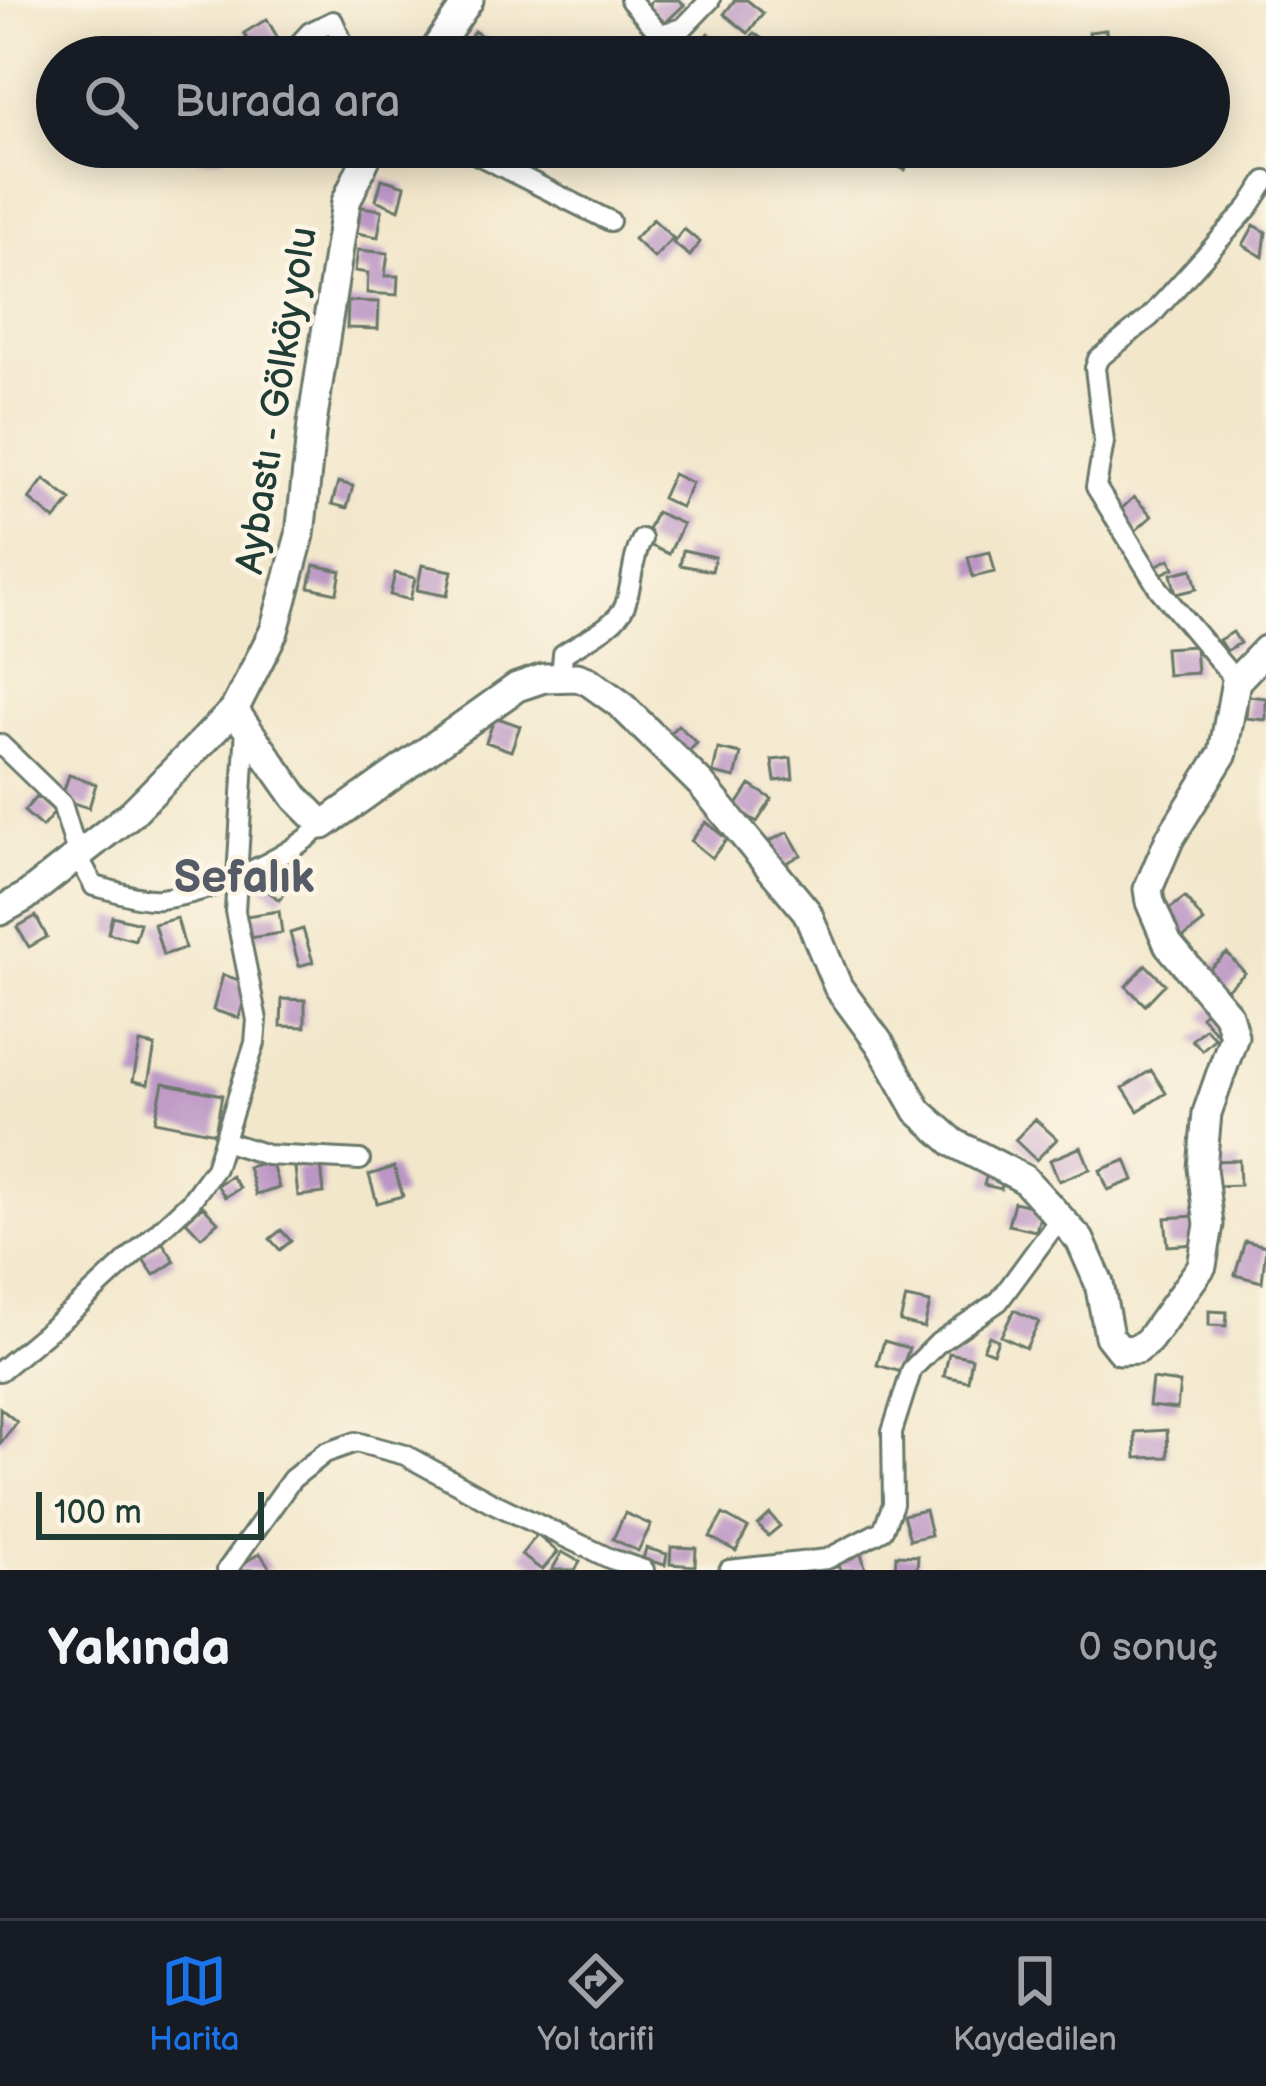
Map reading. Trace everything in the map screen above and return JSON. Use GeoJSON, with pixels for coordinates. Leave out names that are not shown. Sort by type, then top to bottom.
{"type":"FeatureCollection","features":[{"type":"Feature","properties":{"kind":"street"},"geometry":{"type":"LineString","coordinates":[[444,36],[469,0]]}},
{"type":"Feature","properties":{"kind":"street"},"geometry":{"type":"LineString","coordinates":[[630,0],[660,34],[683,28],[710,0]]}},
{"type":"Feature","properties":{"kind":"street"},"geometry":{"type":"LineString","coordinates":[[306,36],[333,22],[339,36]]}},
{"type":"Feature","properties":{"kind":"street","name":"Aybastı - Gölköy yolu"},"geometry":{"type":"LineString","coordinates":[[0,911],[26,897],[132,813],[240,719],[274,631],[300,536],[346,202],[361,168]]}},
{"type":"Feature","properties":{"kind":"street"},"geometry":{"type":"LineString","coordinates":[[504,168],[610,221]]}},
{"type":"Feature","properties":{"kind":"street"},"geometry":{"type":"LineString","coordinates":[[1236,681],[1160,589],[1096,487],[1104,442],[1095,368],[1104,352],[1150,317],[1250,207],[1266,181]]}},
{"type":"Feature","properties":{"kind":"street"},"geometry":{"type":"LineString","coordinates":[[561,677],[563,654],[619,616],[642,539]]}},
{"type":"Feature","properties":{"kind":"street"},"geometry":{"type":"LineString","coordinates":[[0,744],[62,804],[78,856],[94,886],[157,899],[234,878],[306,840],[517,687],[561,677],[588,681],[620,704],[700,784],[788,888],[806,912],[838,987],[880,1044],[919,1111],[954,1143],[1024,1179],[1091,1259],[1108,1336],[1120,1350],[1138,1349],[1202,1267],[1209,1225],[1202,1168],[1207,1113],[1234,1036],[1228,1015],[1168,944],[1148,889],[1170,838],[1223,753],[1236,681],[1266,650]]}},
{"type":"Feature","properties":{"kind":"street"},"geometry":{"type":"LineString","coordinates":[[240,719],[296,798],[323,825]]}},
{"type":"Feature","properties":{"kind":"street"},"geometry":{"type":"LineString","coordinates":[[0,1371],[190,1202],[215,1168],[255,1043],[257,1020],[238,938],[234,878],[240,719]]}},
{"type":"Feature","properties":{"kind":"street"},"geometry":{"type":"LineString","coordinates":[[224,1141],[267,1155],[361,1160]]}},
{"type":"Feature","properties":{"kind":"street"},"geometry":{"type":"LineString","coordinates":[[729,1570],[827,1559],[883,1530],[893,1504],[892,1432],[912,1369],[938,1343],[998,1301],[1060,1219]]}},
{"type":"Feature","properties":{"kind":"street"},"geometry":{"type":"LineString","coordinates":[[227,1570],[292,1479],[325,1454],[356,1442],[405,1454],[525,1518],[644,1570]]}},
{"type":"Feature","properties":{"kind":"building"},"geometry":{"type":"Polygon","coordinates":[[[653,0],[679,0],[684,5],[665,23],[647,5],[653,0]]]}},
{"type":"Feature","properties":{"kind":"building"},"geometry":{"type":"Polygon","coordinates":[[[735,0],[747,0],[763,13],[748,33],[724,14],[735,0]]]}},
{"type":"Feature","properties":{"kind":"building"},"geometry":{"type":"Polygon","coordinates":[[[267,19],[277,36],[246,36],[267,19]]]}},
{"type":"Feature","properties":{"kind":"building"},"geometry":{"type":"Polygon","coordinates":[[[382,179],[405,186],[399,210],[376,200],[382,179]]]}},
{"type":"Feature","properties":{"kind":"building"},"geometry":{"type":"Polygon","coordinates":[[[361,207],[382,210],[378,237],[357,233],[361,207]]]}},
{"type":"Feature","properties":{"kind":"building"},"geometry":{"type":"Polygon","coordinates":[[[653,219],[673,238],[654,258],[634,239],[653,219]]]}},
{"type":"Feature","properties":{"kind":"building"},"geometry":{"type":"Polygon","coordinates":[[[1254,225],[1266,232],[1263,257],[1243,245],[1254,225]]]}},
{"type":"Feature","properties":{"kind":"building"},"geometry":{"type":"Polygon","coordinates":[[[684,229],[700,242],[690,256],[673,243],[684,229]]]}},
{"type":"Feature","properties":{"kind":"building"},"geometry":{"type":"Polygon","coordinates":[[[358,250],[388,253],[385,276],[398,276],[397,295],[367,293],[368,273],[355,271],[358,250]]]}},
{"type":"Feature","properties":{"kind":"building"},"geometry":{"type":"Polygon","coordinates":[[[348,301],[379,302],[378,329],[347,328],[348,301]]]}},
{"type":"Feature","properties":{"kind":"building"},"geometry":{"type":"Polygon","coordinates":[[[673,474],[692,483],[681,507],[662,498],[673,474]]]}},
{"type":"Feature","properties":{"kind":"building"},"geometry":{"type":"Polygon","coordinates":[[[44,479],[71,500],[55,520],[29,499],[44,479]]]}},
{"type":"Feature","properties":{"kind":"building"},"geometry":{"type":"Polygon","coordinates":[[[338,482],[353,486],[347,508],[332,504],[338,482]]]}},
{"type":"Feature","properties":{"kind":"building"},"geometry":{"type":"Polygon","coordinates":[[[1134,497],[1152,516],[1134,532],[1117,513],[1134,497]]]}},
{"type":"Feature","properties":{"kind":"building"},"geometry":{"type":"Polygon","coordinates":[[[656,512],[683,524],[669,554],[643,542],[656,512]]]}},
{"type":"Feature","properties":{"kind":"building"},"geometry":{"type":"Polygon","coordinates":[[[683,550],[715,557],[712,571],[680,565],[683,550]]]}},
{"type":"Feature","properties":{"kind":"building"},"geometry":{"type":"Polygon","coordinates":[[[990,552],[995,572],[973,577],[968,557],[990,552]]]}},
{"type":"Feature","properties":{"kind":"building"},"geometry":{"type":"Polygon","coordinates":[[[1170,559],[1174,568],[1159,575],[1155,566],[1170,559]]]}},
{"type":"Feature","properties":{"kind":"building"},"geometry":{"type":"Polygon","coordinates":[[[314,565],[341,571],[337,593],[309,587],[314,565]]]}},
{"type":"Feature","properties":{"kind":"building"},"geometry":{"type":"Polygon","coordinates":[[[422,565],[452,571],[447,596],[417,590],[422,565]]]}},
{"type":"Feature","properties":{"kind":"building"},"geometry":{"type":"Polygon","coordinates":[[[1192,569],[1197,589],[1176,594],[1171,574],[1192,569]]]}},
{"type":"Feature","properties":{"kind":"building"},"geometry":{"type":"Polygon","coordinates":[[[395,573],[415,578],[410,600],[390,595],[395,573]]]}},
{"type":"Feature","properties":{"kind":"building"},"geometry":{"type":"Polygon","coordinates":[[[1233,632],[1240,643],[1226,651],[1219,640],[1233,632]]]}},
{"type":"Feature","properties":{"kind":"building"},"geometry":{"type":"Polygon","coordinates":[[[1195,646],[1197,673],[1167,675],[1165,648],[1195,646]]]}},
{"type":"Feature","properties":{"kind":"building"},"geometry":{"type":"Polygon","coordinates":[[[1248,696],[1266,698],[1266,720],[1246,718],[1248,696]]]}},
{"type":"Feature","properties":{"kind":"building"},"geometry":{"type":"Polygon","coordinates":[[[495,717],[520,726],[511,751],[486,742],[495,717]]]}},
{"type":"Feature","properties":{"kind":"building"},"geometry":{"type":"Polygon","coordinates":[[[678,725],[697,743],[687,753],[668,735],[678,725]]]}},
{"type":"Feature","properties":{"kind":"building"},"geometry":{"type":"Polygon","coordinates":[[[718,749],[741,754],[735,778],[713,773],[718,749]]]}},
{"type":"Feature","properties":{"kind":"building"},"geometry":{"type":"Polygon","coordinates":[[[791,758],[793,779],[775,781],[772,760],[791,758]]]}},
{"type":"Feature","properties":{"kind":"building"},"geometry":{"type":"Polygon","coordinates":[[[69,775],[96,784],[89,808],[61,799],[69,775]]]}},
{"type":"Feature","properties":{"kind":"building"},"geometry":{"type":"Polygon","coordinates":[[[750,785],[772,799],[757,822],[735,808],[750,785]]]}},
{"type":"Feature","properties":{"kind":"building"},"geometry":{"type":"Polygon","coordinates":[[[37,796],[55,812],[42,827],[24,811],[37,796]]]}},
{"type":"Feature","properties":{"kind":"building"},"geometry":{"type":"Polygon","coordinates":[[[706,822],[727,839],[712,858],[691,841],[706,822]]]}},
{"type":"Feature","properties":{"kind":"building"},"geometry":{"type":"Polygon","coordinates":[[[788,832],[801,855],[783,865],[770,841],[788,832]]]}},
{"type":"Feature","properties":{"kind":"building"},"geometry":{"type":"Polygon","coordinates":[[[270,877],[287,891],[279,900],[262,886],[270,877]]]}},
{"type":"Feature","properties":{"kind":"building"},"geometry":{"type":"Polygon","coordinates":[[[1185,897],[1204,922],[1183,938],[1164,913],[1185,897]]]}},
{"type":"Feature","properties":{"kind":"building"},"geometry":{"type":"Polygon","coordinates":[[[279,911],[282,933],[249,938],[246,916],[279,911]]]}},
{"type":"Feature","properties":{"kind":"building"},"geometry":{"type":"Polygon","coordinates":[[[36,916],[47,937],[29,947],[17,927],[36,916]]]}},
{"type":"Feature","properties":{"kind":"building"},"geometry":{"type":"Polygon","coordinates":[[[112,916],[140,923],[135,940],[108,933],[112,916]]]}},
{"type":"Feature","properties":{"kind":"building"},"geometry":{"type":"Polygon","coordinates":[[[177,918],[185,948],[163,955],[154,924],[177,918]]]}},
{"type":"Feature","properties":{"kind":"building"},"geometry":{"type":"Polygon","coordinates":[[[303,929],[313,962],[299,966],[290,933],[303,929]]]}},
{"type":"Feature","properties":{"kind":"building"},"geometry":{"type":"Polygon","coordinates":[[[1227,953],[1245,973],[1225,991],[1206,972],[1227,953]]]}},
{"type":"Feature","properties":{"kind":"building"},"geometry":{"type":"Polygon","coordinates":[[[1146,965],[1165,984],[1145,1005],[1126,986],[1146,965]]]}},
{"type":"Feature","properties":{"kind":"building"},"geometry":{"type":"Polygon","coordinates":[[[223,975],[249,983],[239,1018],[213,1010],[223,975]]]}},
{"type":"Feature","properties":{"kind":"building"},"geometry":{"type":"Polygon","coordinates":[[[282,999],[305,1000],[305,1027],[281,1026],[282,999]]]}},
{"type":"Feature","properties":{"kind":"building"},"geometry":{"type":"Polygon","coordinates":[[[1212,1006],[1228,1025],[1217,1034],[1201,1016],[1212,1006]]]}},
{"type":"Feature","properties":{"kind":"building"},"geometry":{"type":"Polygon","coordinates":[[[1205,1028],[1215,1038],[1202,1050],[1192,1040],[1205,1028]]]}},
{"type":"Feature","properties":{"kind":"building"},"geometry":{"type":"Polygon","coordinates":[[[140,1043],[155,1046],[148,1084],[133,1081],[140,1043]]]}},
{"type":"Feature","properties":{"kind":"building"},"geometry":{"type":"Polygon","coordinates":[[[1151,1070],[1166,1093],[1138,1111],[1123,1088],[1151,1070]]]}},
{"type":"Feature","properties":{"kind":"building"},"geometry":{"type":"Polygon","coordinates":[[[163,1083],[222,1095],[215,1133],[155,1121],[163,1083]]]}},
{"type":"Feature","properties":{"kind":"building"},"geometry":{"type":"Polygon","coordinates":[[[1035,1119],[1057,1139],[1036,1160],[1015,1140],[1035,1119]]]}},
{"type":"Feature","properties":{"kind":"building"},"geometry":{"type":"Polygon","coordinates":[[[1081,1147],[1090,1169],[1059,1181],[1050,1160],[1081,1147]]]}},
{"type":"Feature","properties":{"kind":"building"},"geometry":{"type":"Polygon","coordinates":[[[1126,1160],[1134,1180],[1108,1190],[1100,1170],[1126,1160]]]}},
{"type":"Feature","properties":{"kind":"building"},"geometry":{"type":"Polygon","coordinates":[[[1239,1160],[1240,1185],[1216,1186],[1214,1161],[1239,1160]]]}},
{"type":"Feature","properties":{"kind":"building"},"geometry":{"type":"Polygon","coordinates":[[[271,1161],[279,1188],[256,1195],[248,1167],[271,1161]]]}},
{"type":"Feature","properties":{"kind":"building"},"geometry":{"type":"Polygon","coordinates":[[[321,1165],[324,1193],[298,1196],[295,1168],[321,1165]]]}},
{"type":"Feature","properties":{"kind":"building"},"geometry":{"type":"Polygon","coordinates":[[[394,1167],[403,1196],[377,1203],[369,1175],[394,1167]]]}},
{"type":"Feature","properties":{"kind":"building"},"geometry":{"type":"Polygon","coordinates":[[[989,1167],[1006,1171],[1001,1189],[984,1185],[989,1167]]]}},
{"type":"Feature","properties":{"kind":"building"},"geometry":{"type":"Polygon","coordinates":[[[231,1176],[240,1188],[225,1197],[217,1185],[231,1176]]]}},
{"type":"Feature","properties":{"kind":"building"},"geometry":{"type":"Polygon","coordinates":[[[1014,1202],[1042,1209],[1036,1231],[1008,1225],[1014,1202]]]}},
{"type":"Feature","properties":{"kind":"building"},"geometry":{"type":"Polygon","coordinates":[[[203,1206],[218,1222],[201,1237],[186,1221],[203,1206]]]}},
{"type":"Feature","properties":{"kind":"building"},"geometry":{"type":"Polygon","coordinates":[[[1194,1216],[1196,1244],[1168,1246],[1165,1218],[1194,1216]]]}},
{"type":"Feature","properties":{"kind":"building"},"geometry":{"type":"Polygon","coordinates":[[[281,1230],[291,1241],[280,1250],[270,1239],[281,1230]]]}},
{"type":"Feature","properties":{"kind":"building"},"geometry":{"type":"Polygon","coordinates":[[[1245,1241],[1266,1246],[1262,1282],[1235,1275],[1245,1241]]]}},
{"type":"Feature","properties":{"kind":"building"},"geometry":{"type":"Polygon","coordinates":[[[162,1242],[175,1261],[154,1275],[141,1256],[162,1242]]]}},
{"type":"Feature","properties":{"kind":"building"},"geometry":{"type":"Polygon","coordinates":[[[906,1298],[930,1303],[924,1328],[900,1322],[906,1298]]]}},
{"type":"Feature","properties":{"kind":"building"},"geometry":{"type":"Polygon","coordinates":[[[1014,1310],[1039,1322],[1026,1348],[1001,1336],[1014,1310]]]}},
{"type":"Feature","properties":{"kind":"building"},"geometry":{"type":"Polygon","coordinates":[[[1209,1311],[1227,1312],[1226,1326],[1209,1325],[1209,1311]]]}},
{"type":"Feature","properties":{"kind":"building"},"geometry":{"type":"Polygon","coordinates":[[[989,1336],[998,1340],[993,1353],[983,1349],[989,1336]]]}},
{"type":"Feature","properties":{"kind":"building"},"geometry":{"type":"Polygon","coordinates":[[[884,1341],[909,1348],[901,1372],[877,1365],[884,1341]]]}},
{"type":"Feature","properties":{"kind":"building"},"geometry":{"type":"Polygon","coordinates":[[[949,1353],[972,1358],[968,1381],[944,1376],[949,1353]]]}},
{"type":"Feature","properties":{"kind":"building"},"geometry":{"type":"Polygon","coordinates":[[[1152,1379],[1180,1383],[1177,1409],[1149,1406],[1152,1379]]]}},
{"type":"Feature","properties":{"kind":"building"},"geometry":{"type":"Polygon","coordinates":[[[0,1408],[17,1422],[0,1444],[0,1408]]]}},
{"type":"Feature","properties":{"kind":"building"},"geometry":{"type":"Polygon","coordinates":[[[1167,1430],[1168,1457],[1136,1458],[1135,1432],[1167,1430]]]}},
{"type":"Feature","properties":{"kind":"building"},"geometry":{"type":"Polygon","coordinates":[[[925,1510],[931,1535],[910,1540],[903,1515],[925,1510]]]}},
{"type":"Feature","properties":{"kind":"building"},"geometry":{"type":"Polygon","coordinates":[[[625,1513],[651,1525],[638,1551],[613,1539],[625,1513]]]}},
{"type":"Feature","properties":{"kind":"building"},"geometry":{"type":"Polygon","coordinates":[[[723,1514],[748,1528],[736,1551],[710,1537],[723,1514]]]}},
{"type":"Feature","properties":{"kind":"building"},"geometry":{"type":"Polygon","coordinates":[[[770,1514],[780,1526],[768,1536],[758,1525],[770,1514]]]}},
{"type":"Feature","properties":{"kind":"building"},"geometry":{"type":"Polygon","coordinates":[[[537,1535],[558,1552],[542,1570],[521,1555],[537,1535]]]}},
{"type":"Feature","properties":{"kind":"building"},"geometry":{"type":"Polygon","coordinates":[[[671,1547],[696,1548],[695,1566],[670,1564],[671,1547]]]}},
{"type":"Feature","properties":{"kind":"building"},"geometry":{"type":"Polygon","coordinates":[[[646,1548],[667,1554],[665,1565],[643,1559],[646,1548]]]}},
{"type":"Feature","properties":{"kind":"building"},"geometry":{"type":"Polygon","coordinates":[[[562,1552],[580,1562],[575,1570],[552,1570],[562,1552]]]}},
{"type":"Feature","properties":{"kind":"building"},"geometry":{"type":"Polygon","coordinates":[[[260,1553],[271,1570],[233,1570],[260,1553]]]}},
{"type":"Feature","properties":{"kind":"building"},"geometry":{"type":"Polygon","coordinates":[[[861,1553],[866,1570],[840,1570],[837,1560],[861,1553]]]}},
{"type":"Feature","properties":{"kind":"building"},"geometry":{"type":"Polygon","coordinates":[[[896,1555],[918,1556],[917,1570],[895,1570],[896,1555]]]}},
{"type":"Feature","properties":{"kind":"district","name":"Sefalık"},"geometry":{"type":"Point","coordinates":[244,876]}}]}
